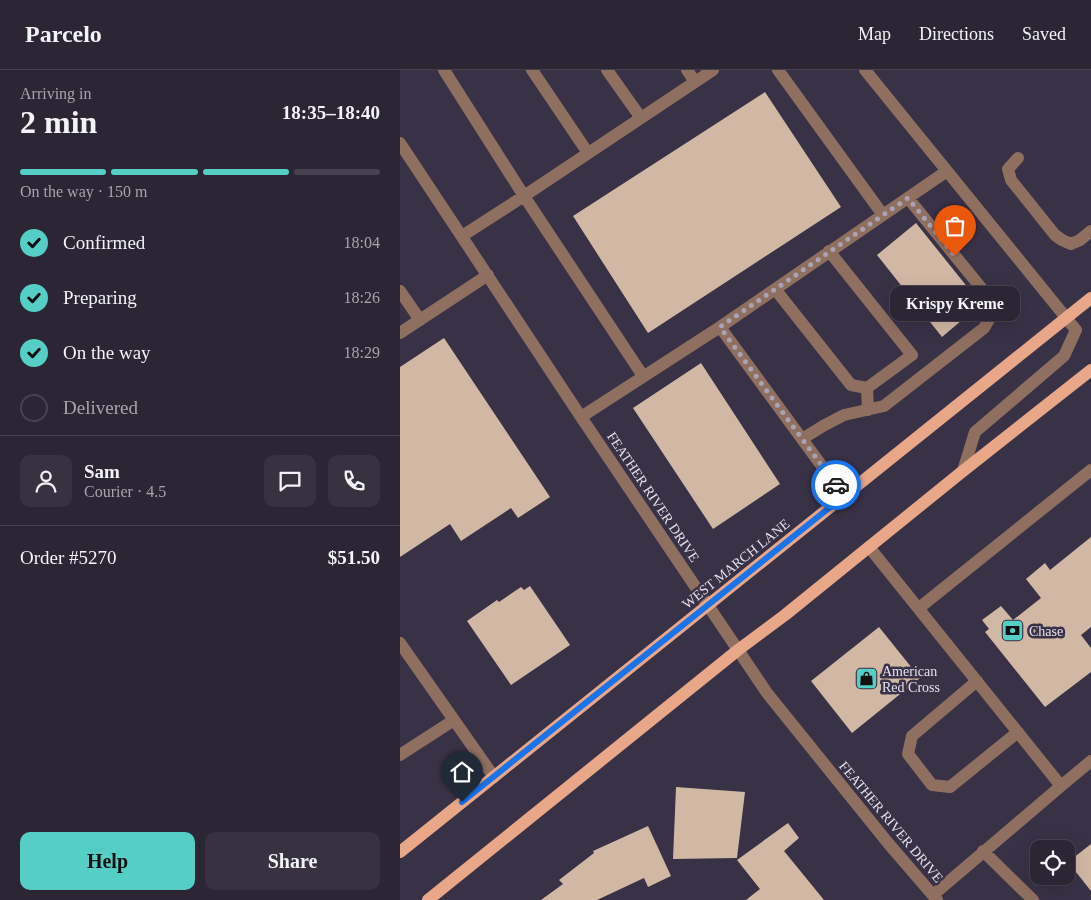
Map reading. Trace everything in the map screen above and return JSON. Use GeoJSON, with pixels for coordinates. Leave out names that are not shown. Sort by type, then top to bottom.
{"type":"FeatureCollection","features":[{"type":"Feature","properties":{"kind":"main road","name":"WEST MARCH LANE"},"geometry":{"type":"LineString","coordinates":[[400,852],[1091,298]]}},
{"type":"Feature","properties":{"kind":"main road"},"geometry":{"type":"LineString","coordinates":[[428,900],[738,650],[785,616],[1091,370]]}},
{"type":"Feature","properties":{"kind":"street"},"geometry":{"type":"LineString","coordinates":[[444,70],[524,196],[643,376]]}},
{"type":"Feature","properties":{"kind":"street"},"geometry":{"type":"LineString","coordinates":[[532,70],[588,153]]}},
{"type":"Feature","properties":{"kind":"street"},"geometry":{"type":"LineString","coordinates":[[607,70],[640,118]]}},
{"type":"Feature","properties":{"kind":"street"},"geometry":{"type":"LineString","coordinates":[[687,70],[695,82]]}},
{"type":"Feature","properties":{"kind":"street"},"geometry":{"type":"LineString","coordinates":[[462,236],[713,70]]}},
{"type":"Feature","properties":{"kind":"street"},"geometry":{"type":"LineString","coordinates":[[778,70],[883,215]]}},
{"type":"Feature","properties":{"kind":"street"},"geometry":{"type":"LineString","coordinates":[[865,70],[1076,330],[1064,356],[975,432],[963,471]]}},
{"type":"Feature","properties":{"kind":"street","name":"FEATHER RIVER DRIVE"},"geometry":{"type":"LineString","coordinates":[[400,143],[581,417],[767,693],[888,843],[935,897]]}},
{"type":"Feature","properties":{"kind":"street"},"geometry":{"type":"LineString","coordinates":[[1018,158],[1008,169],[1011,180],[1056,234],[1062,240],[1071,244],[1080,240],[1091,231]]}},
{"type":"Feature","properties":{"kind":"street"},"geometry":{"type":"LineString","coordinates":[[581,417],[720,327],[947,171]]}},
{"type":"Feature","properties":{"kind":"street"},"geometry":{"type":"LineString","coordinates":[[802,439],[844,415],[884,406],[984,328],[994,311],[991,300],[908,198]]}},
{"type":"Feature","properties":{"kind":"street"},"geometry":{"type":"LineString","coordinates":[[775,290],[851,385],[867,388],[912,355],[829,251]]}},
{"type":"Feature","properties":{"kind":"street"},"geometry":{"type":"LineString","coordinates":[[400,333],[488,275]]}},
{"type":"Feature","properties":{"kind":"street"},"geometry":{"type":"LineString","coordinates":[[400,291],[420,320]]}},
{"type":"Feature","properties":{"kind":"street"},"geometry":{"type":"LineString","coordinates":[[720,327],[844,496]]}},
{"type":"Feature","properties":{"kind":"street"},"geometry":{"type":"LineString","coordinates":[[867,388],[868,410]]}},
{"type":"Feature","properties":{"kind":"street"},"geometry":{"type":"LineString","coordinates":[[918,608],[1091,470]]}},
{"type":"Feature","properties":{"kind":"street"},"geometry":{"type":"LineString","coordinates":[[870,547],[1061,786]]}},
{"type":"Feature","properties":{"kind":"street"},"geometry":{"type":"LineString","coordinates":[[400,643],[494,777]]}},
{"type":"Feature","properties":{"kind":"street"},"geometry":{"type":"LineString","coordinates":[[977,681],[912,736],[908,754],[932,785],[950,787],[1018,732]]}},
{"type":"Feature","properties":{"kind":"street"},"geometry":{"type":"LineString","coordinates":[[400,755],[454,720]]}},
{"type":"Feature","properties":{"kind":"street"},"geometry":{"type":"LineString","coordinates":[[935,897],[983,851],[1091,761]]}},
{"type":"Feature","properties":{"kind":"street"},"geometry":{"type":"LineString","coordinates":[[983,851],[1033,900]]}},
{"type":"Feature","properties":{"kind":"building"},"geometry":{"type":"Polygon","coordinates":[[[765,92],[841,207],[648,333],[573,216],[765,92]]]}},
{"type":"Feature","properties":{"kind":"building"},"geometry":{"type":"Polygon","coordinates":[[[916,223],[981,304],[942,337],[877,255],[916,223]]]}},
{"type":"Feature","properties":{"kind":"building"},"geometry":{"type":"Polygon","coordinates":[[[444,338],[550,497],[518,518],[511,508],[461,541],[450,524],[400,557],[400,367],[444,338]]]}},
{"type":"Feature","properties":{"kind":"building"},"geometry":{"type":"Polygon","coordinates":[[[701,363],[780,484],[713,529],[633,408],[701,363]]]}},
{"type":"Feature","properties":{"kind":"building"},"geometry":{"type":"Polygon","coordinates":[[[1091,537],[1091,627],[1081,635],[1091,648],[1091,672],[1045,707],[985,632],[989,629],[982,620],[1001,606],[1013,620],[1041,598],[1026,579],[1045,563],[1050,570],[1091,537]]]}},
{"type":"Feature","properties":{"kind":"building"},"geometry":{"type":"Polygon","coordinates":[[[530,586],[570,645],[511,685],[467,621],[497,600],[499,602],[521,587],[524,590],[530,586]]]}},
{"type":"Feature","properties":{"kind":"building","name":"American Red Cross"},"geometry":{"type":"Polygon","coordinates":[[[879,627],[920,678],[852,733],[811,681],[879,627]]]}},
{"type":"Feature","properties":{"kind":"building"},"geometry":{"type":"Polygon","coordinates":[[[676,787],[745,792],[737,858],[673,859],[676,787]]]}},
{"type":"Feature","properties":{"kind":"building"},"geometry":{"type":"Polygon","coordinates":[[[788,823],[799,838],[784,851],[824,900],[746,900],[760,889],[737,860],[788,823]]]}},
{"type":"Feature","properties":{"kind":"building"},"geometry":{"type":"Polygon","coordinates":[[[648,826],[671,876],[648,887],[644,878],[597,900],[541,900],[563,884],[559,880],[594,853],[593,851],[648,826]]]}},
{"type":"Feature","properties":{"kind":"building"},"geometry":{"type":"Polygon","coordinates":[[[1091,844],[1091,891],[1075,871],[1075,857],[1091,844]]]}},
{"type":"Feature","properties":{"kind":"way so far"},"geometry":{"type":"LineString","coordinates":[[836,485],[720,327],[908,198],[955,256]]}},
{"type":"Feature","properties":{"kind":"place","name":"Krispy Kreme"},"geometry":{"type":"Point","coordinates":[955,256]}},
{"type":"Feature","properties":{"kind":"place","name":"Chase"},"geometry":{"type":"Point","coordinates":[1013,631]}},
{"type":"Feature","properties":{"kind":"place","name":"American Red Cross"},"geometry":{"type":"Point","coordinates":[866,679]}},
{"type":"Feature","properties":{"kind":"route"},"geometry":{"type":"LineString","coordinates":[[462,802],[844,496],[836,485]]}}]}
